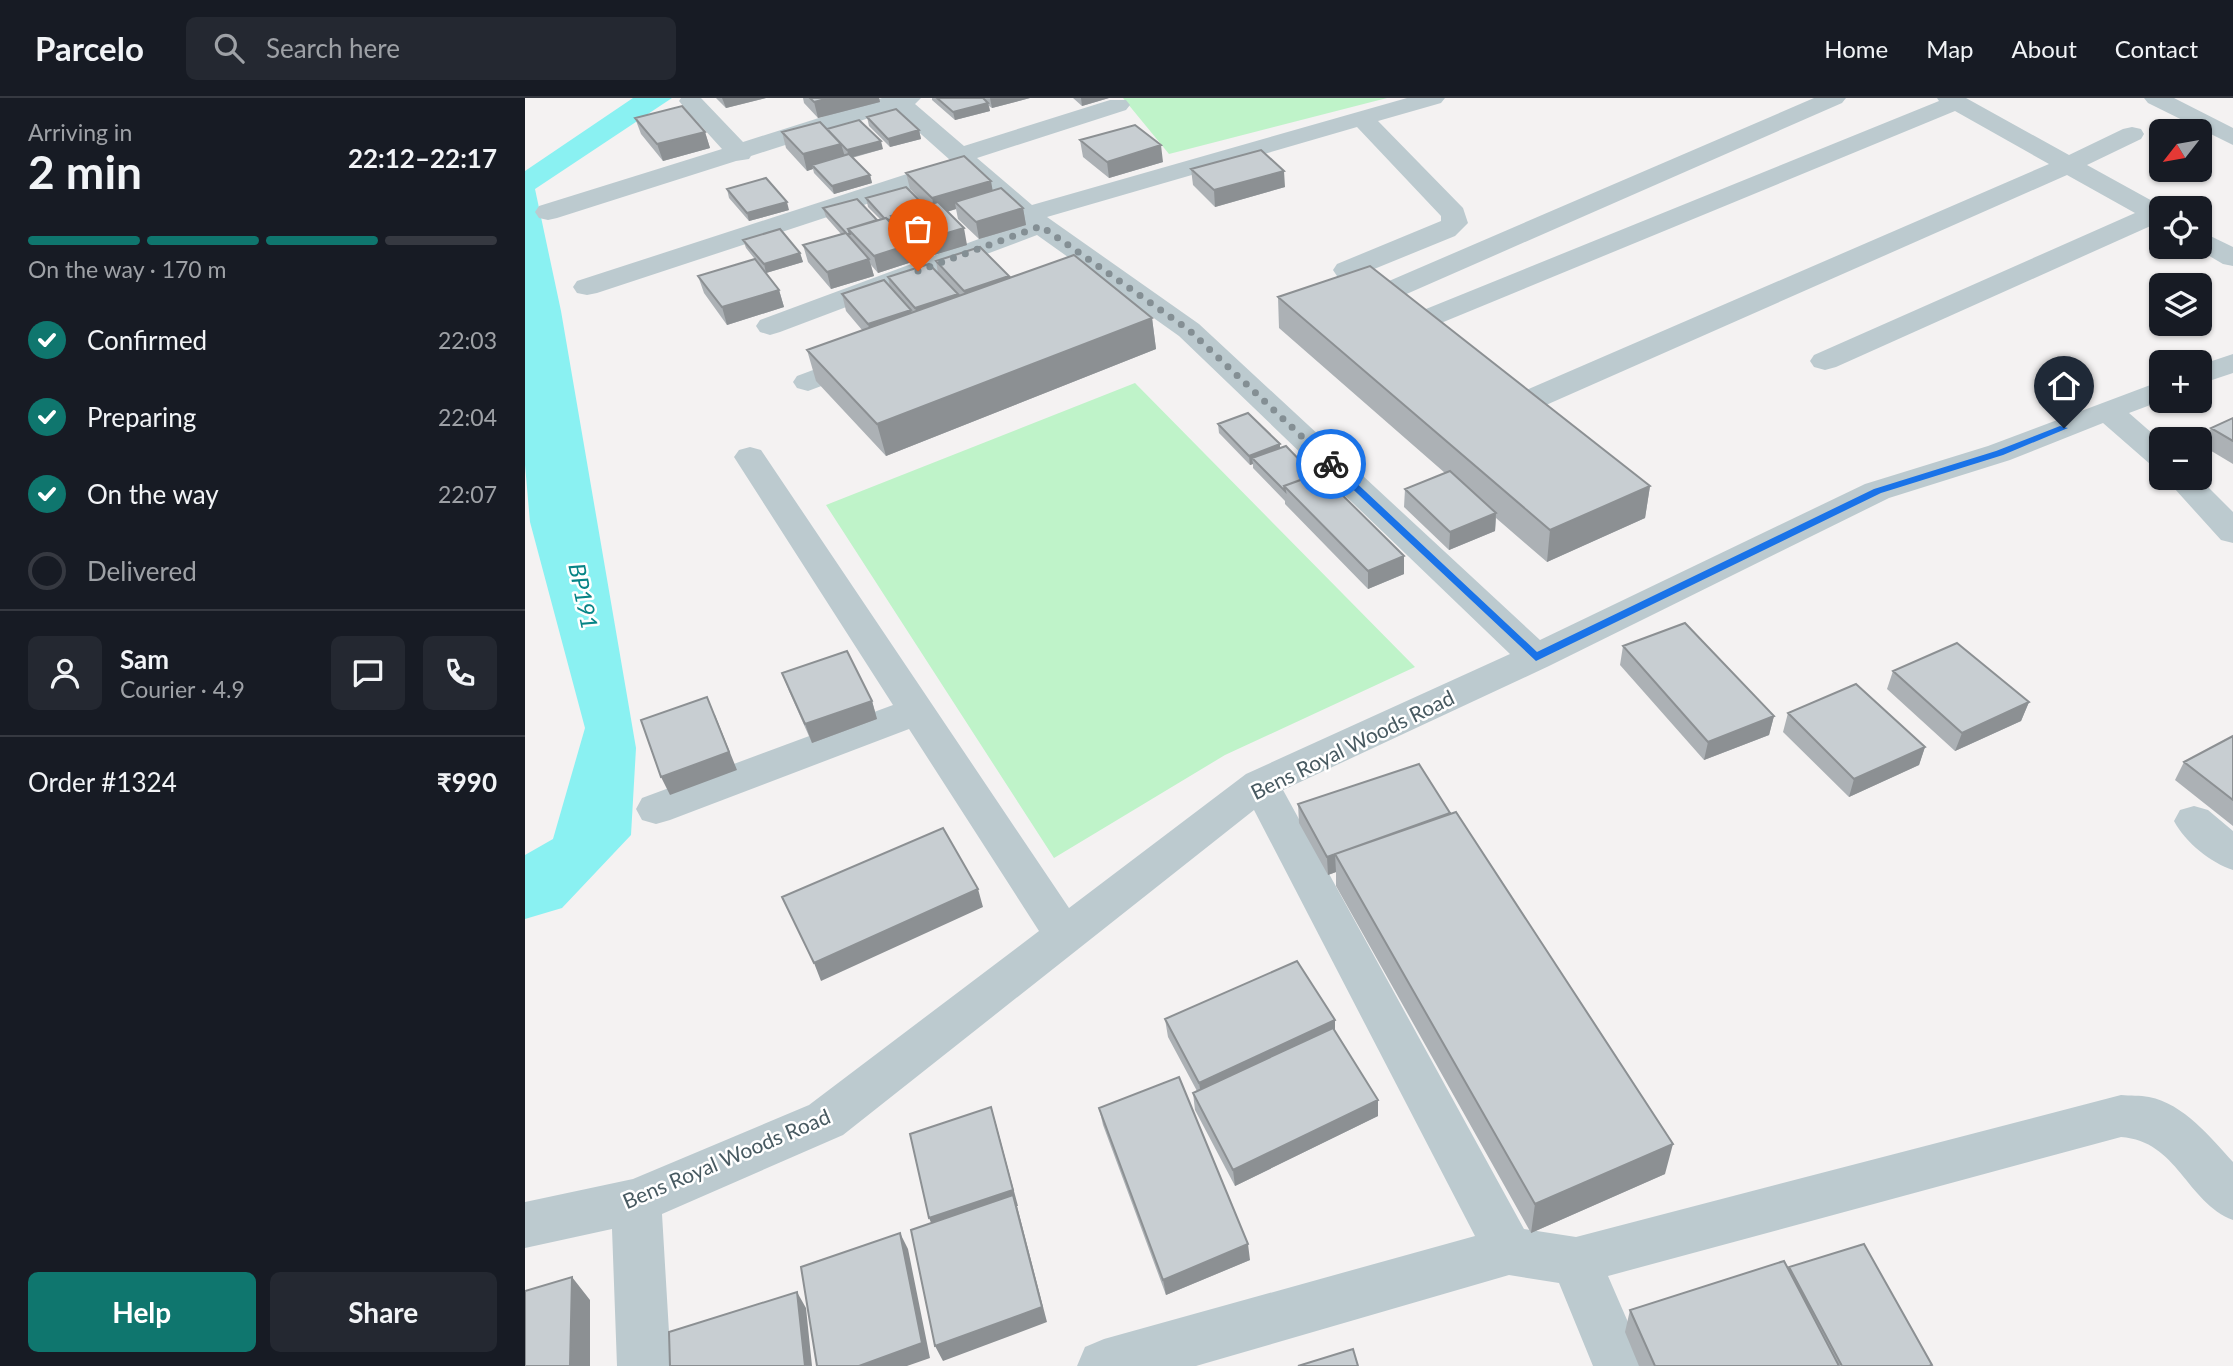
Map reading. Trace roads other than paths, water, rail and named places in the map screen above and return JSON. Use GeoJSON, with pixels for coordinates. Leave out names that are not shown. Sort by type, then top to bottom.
{"type":"FeatureCollection","features":[{"type":"Feature","properties":{"kind":"street"},"geometry":{"type":"LineString","coordinates":[[770,326],[1034,220],[1433,98]]}},
{"type":"Feature","properties":{"kind":"street"},"geometry":{"type":"LineString","coordinates":[[1392,290],[1834,98]]}},
{"type":"Feature","properties":{"kind":"street"},"geometry":{"type":"LineString","coordinates":[[2157,98],[2233,138]]}},
{"type":"Feature","properties":{"kind":"street"},"geometry":{"type":"LineString","coordinates":[[548,212],[740,153],[900,99],[1034,220],[1087,273],[1189,330],[1536,657]]}},
{"type":"Feature","properties":{"kind":"street"},"geometry":{"type":"LineString","coordinates":[[691,102],[740,153]]}},
{"type":"Feature","properties":{"kind":"street"},"geometry":{"type":"LineString","coordinates":[[1431,317],[1960,104],[2001,103]]}},
{"type":"Feature","properties":{"kind":"street"},"geometry":{"type":"LineString","coordinates":[[1960,104],[2149,211]]}},
{"type":"Feature","properties":{"kind":"street"},"geometry":{"type":"LineString","coordinates":[[586,287],[1118,105]]}},
{"type":"Feature","properties":{"kind":"street"},"geometry":{"type":"LineString","coordinates":[[1347,270],[1446,230],[1455,223],[1454,214],[1361,118]]}},
{"type":"Feature","properties":{"kind":"street"},"geometry":{"type":"LineString","coordinates":[[1526,402],[2068,165],[2132,134]]}},
{"type":"Feature","properties":{"kind":"street"},"geometry":{"type":"LineString","coordinates":[[1825,361],[2149,220]]}},
{"type":"Feature","properties":{"kind":"street"},"geometry":{"type":"LineString","coordinates":[[2212,246],[2233,258]]}},
{"type":"Feature","properties":{"kind":"street"},"geometry":{"type":"LineString","coordinates":[[807,382],[884,353]]}},
{"type":"Feature","properties":{"kind":"street"},"geometry":{"type":"LineString","coordinates":[[2212,371],[2233,363]]}},
{"type":"Feature","properties":{"kind":"street","name":"Bens Royal Woods Road"},"geometry":{"type":"LineString","coordinates":[[525,1225],[636,1201],[826,1120],[1260,784],[1536,657],[1877,491],[1999,453],[2149,395]]}},
{"type":"Feature","properties":{"kind":"street"},"geometry":{"type":"LineString","coordinates":[[2107,411],[2149,447]]}},
{"type":"Feature","properties":{"kind":"street"},"geometry":{"type":"LineString","coordinates":[[750,457],[1065,936]]}},
{"type":"Feature","properties":{"kind":"street"},"geometry":{"type":"LineString","coordinates":[[2193,490],[2233,532]]}},
{"type":"Feature","properties":{"kind":"street"},"geometry":{"type":"LineString","coordinates":[[656,809],[917,711]]}},
{"type":"Feature","properties":{"kind":"street"},"geometry":{"type":"LineString","coordinates":[[1260,784],[1509,1251]]}},
{"type":"Feature","properties":{"kind":"street"},"geometry":{"type":"LineString","coordinates":[[2194,821],[2233,854]]}},
{"type":"Feature","properties":{"kind":"street"},"geometry":{"type":"LineString","coordinates":[[1109,1365],[1509,1251],[1576,1261],[2121,1116],[2150,1118],[2183,1141],[2233,1197]]}},
{"type":"Feature","properties":{"kind":"street"},"geometry":{"type":"LineString","coordinates":[[636,1201],[644,1366]]}},
{"type":"Feature","properties":{"kind":"street"},"geometry":{"type":"LineString","coordinates":[[1576,1261],[1620,1366]]}},
{"type":"Feature","properties":{"kind":"water","name":"BP191"},"geometry":{"type":"Polygon","coordinates":[[[633,98],[672,98],[535,189],[561,311],[636,748],[631,835],[562,908],[525,919],[525,855],[553,839],[585,728],[530,522],[525,465],[525,171],[633,98]]]}}]}
